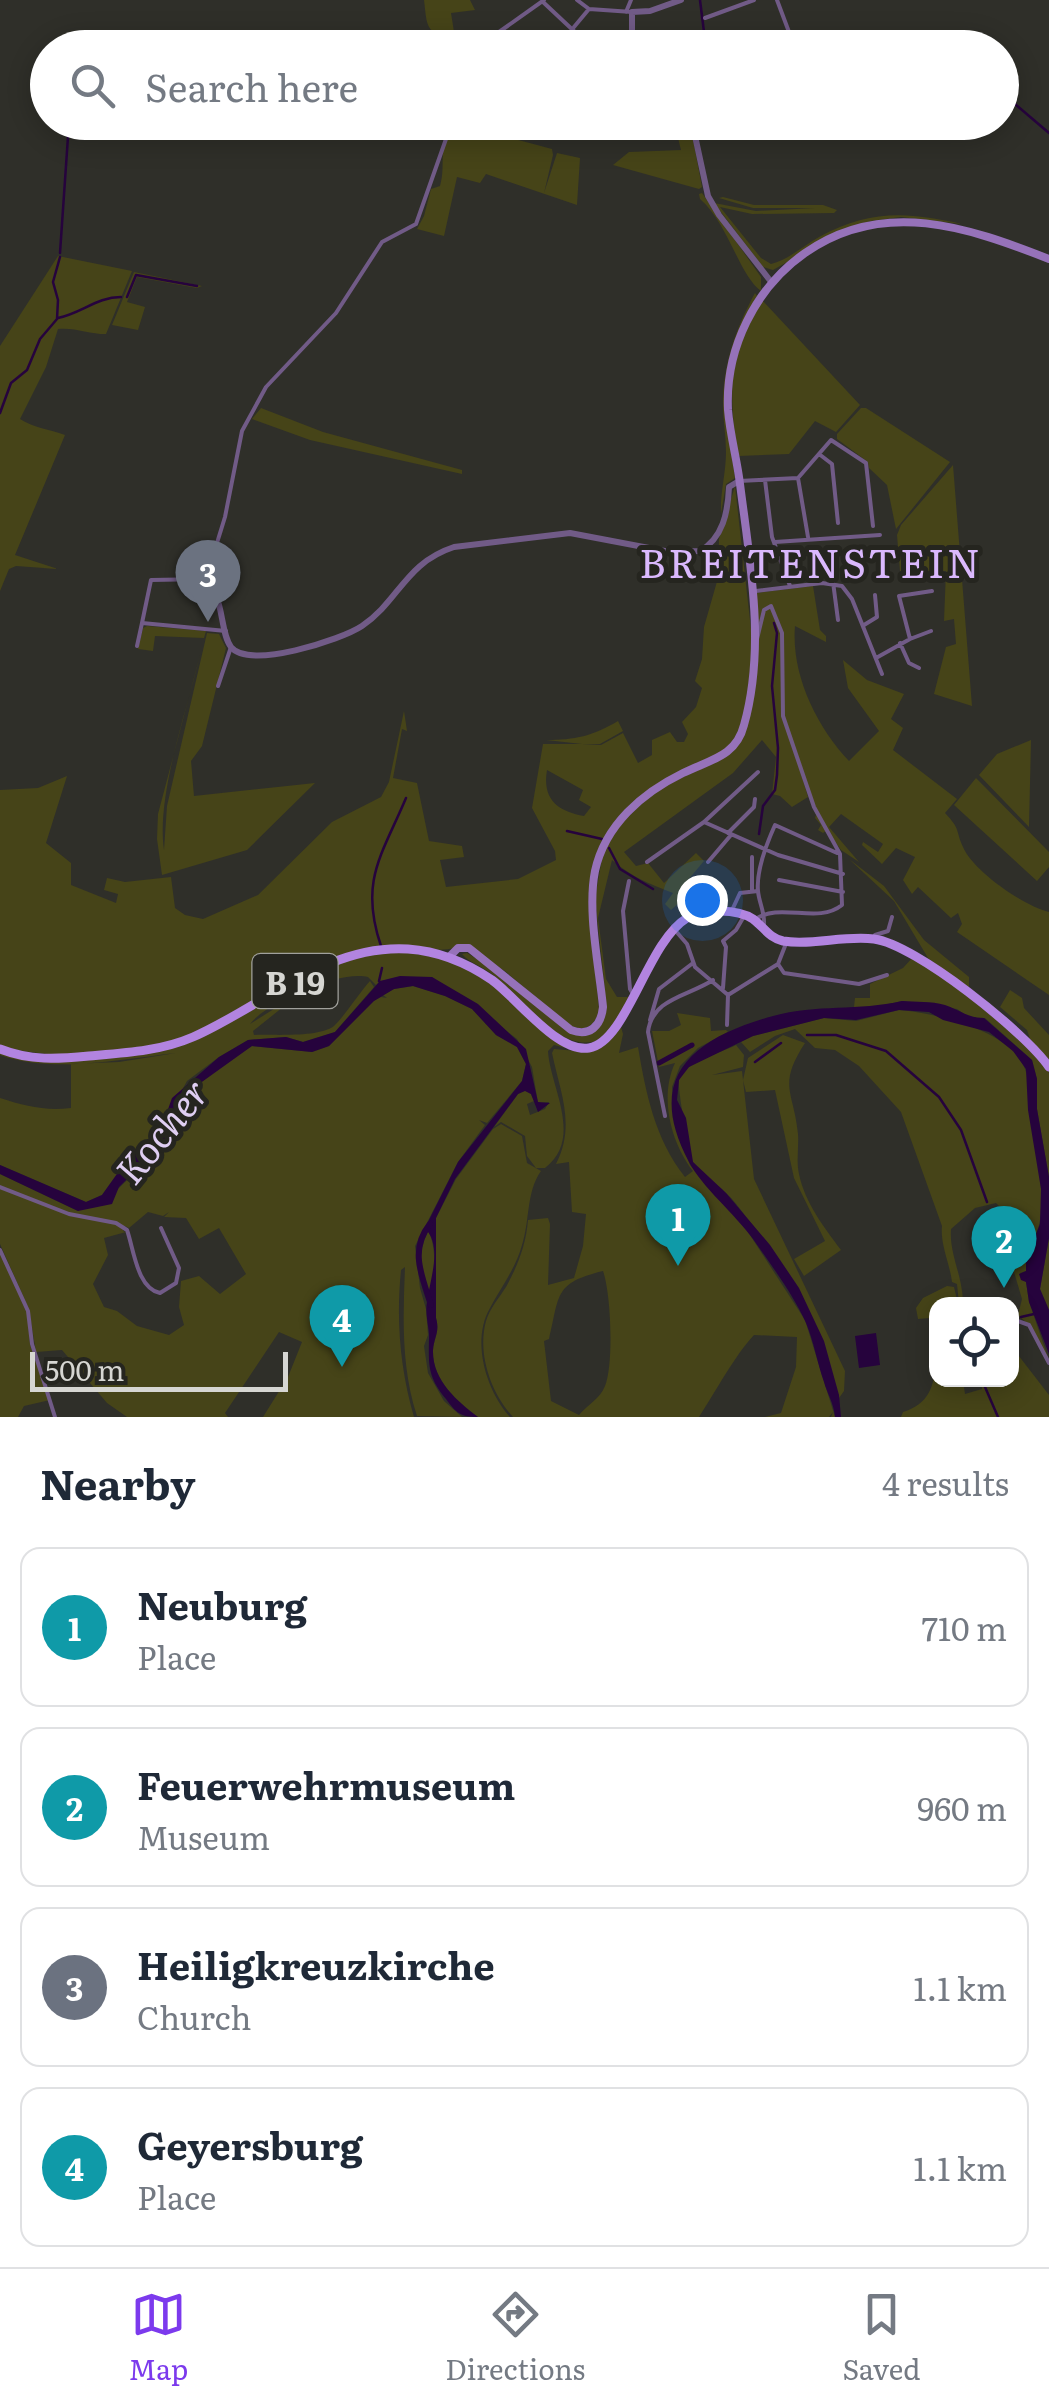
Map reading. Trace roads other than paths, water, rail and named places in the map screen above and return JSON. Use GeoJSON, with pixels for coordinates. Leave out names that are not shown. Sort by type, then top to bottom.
{"type":"FeatureCollection","features":[{"type":"Feature","properties":{"kind":"main road"},"geometry":{"type":"LineString","coordinates":[[449,957],[458,948],[468,948],[571,1030],[584,1032],[596,1026],[603,1007],[593,885],[602,851],[620,821],[648,794],[723,756],[738,741],[748,710],[756,642],[740,482],[728,412],[730,376],[744,327],[772,282],[800,256],[832,237],[896,221],[966,229],[1049,258]]}},
{"type":"Feature","properties":{"kind":"main road"},"geometry":{"type":"LineString","coordinates":[[674,929],[695,914],[732,913],[749,917],[776,938],[787,941],[866,938],[890,942],[928,962],[1012,1029],[1046,1062]]}},
{"type":"Feature","properties":{"kind":"main road","name":"B 19"},"geometry":{"type":"LineString","coordinates":[[0,1049],[50,1059],[127,1053],[176,1043],[230,1020],[339,959],[394,949],[449,957],[496,983],[554,1035],[579,1048],[596,1046],[615,1030],[646,969],[674,929]]}},
{"type":"Feature","properties":{"kind":"street"},"geometry":{"type":"LineString","coordinates":[[577,0],[589,8],[629,12],[650,11],[681,0]]}},
{"type":"Feature","properties":{"kind":"street"},"geometry":{"type":"LineString","coordinates":[[631,0],[631,30]]}},
{"type":"Feature","properties":{"kind":"street"},"geometry":{"type":"LineString","coordinates":[[705,18],[754,0]]}},
{"type":"Feature","properties":{"kind":"street"},"geometry":{"type":"LineString","coordinates":[[778,0],[787,30]]}},
{"type":"Feature","properties":{"kind":"street"},"geometry":{"type":"LineString","coordinates":[[502,30],[543,1],[576,30]]}},
{"type":"Feature","properties":{"kind":"street"},"geometry":{"type":"LineString","coordinates":[[574,27],[589,8]]}},
{"type":"Feature","properties":{"kind":"street"},"geometry":{"type":"LineString","coordinates":[[446,140],[416,224],[382,242],[336,313],[275,374],[242,431],[208,579],[223,612],[232,647],[243,655],[261,657],[355,630],[423,562],[440,551],[468,544],[570,533],[681,553],[700,552],[716,538],[725,516],[729,487],[740,482],[798,478],[831,440],[866,463],[873,526]]}},
{"type":"Feature","properties":{"kind":"street"},"geometry":{"type":"LineString","coordinates":[[696,140],[708,196],[772,282]]}},
{"type":"Feature","properties":{"kind":"street"},"geometry":{"type":"LineString","coordinates":[[819,454],[832,464],[838,523]]}},
{"type":"Feature","properties":{"kind":"street"},"geometry":{"type":"LineString","coordinates":[[798,478],[808,539]]}},
{"type":"Feature","properties":{"kind":"street"},"geometry":{"type":"LineString","coordinates":[[764,480],[775,542],[790,586]]}},
{"type":"Feature","properties":{"kind":"street"},"geometry":{"type":"LineString","coordinates":[[775,542],[880,535]]}},
{"type":"Feature","properties":{"kind":"street"},"geometry":{"type":"LineString","coordinates":[[138,646],[151,580],[208,579]]}},
{"type":"Feature","properties":{"kind":"street"},"geometry":{"type":"LineString","coordinates":[[752,591],[833,582],[842,586],[864,625],[882,674]]}},
{"type":"Feature","properties":{"kind":"street"},"geometry":{"type":"LineString","coordinates":[[833,582],[838,620]]}},
{"type":"Feature","properties":{"kind":"street"},"geometry":{"type":"LineString","coordinates":[[912,638],[898,596],[932,592]]}},
{"type":"Feature","properties":{"kind":"street"},"geometry":{"type":"LineString","coordinates":[[864,625],[877,617],[875,595]]}},
{"type":"Feature","properties":{"kind":"street"},"geometry":{"type":"LineString","coordinates":[[723,988],[724,938],[749,917],[765,912],[832,912],[842,905],[840,854],[814,808],[783,716],[782,633],[771,606],[764,610],[756,642]]}},
{"type":"Feature","properties":{"kind":"street"},"geometry":{"type":"LineString","coordinates":[[142,622],[226,631]]}},
{"type":"Feature","properties":{"kind":"street"},"geometry":{"type":"LineString","coordinates":[[876,658],[931,631]]}},
{"type":"Feature","properties":{"kind":"street"},"geometry":{"type":"LineString","coordinates":[[900,643],[909,664],[919,668]]}},
{"type":"Feature","properties":{"kind":"street"},"geometry":{"type":"LineString","coordinates":[[218,686],[232,647]]}},
{"type":"Feature","properties":{"kind":"street"},"geometry":{"type":"LineString","coordinates":[[647,862],[704,822],[758,772]]}},
{"type":"Feature","properties":{"kind":"street"},"geometry":{"type":"LineString","coordinates":[[708,862],[754,807],[755,799]]}},
{"type":"Feature","properties":{"kind":"street"},"geometry":{"type":"LineString","coordinates":[[704,822],[764,849],[843,874]]}},
{"type":"Feature","properties":{"kind":"street"},"geometry":{"type":"LineString","coordinates":[[755,890],[764,849],[775,826],[840,854]]}},
{"type":"Feature","properties":{"kind":"street"},"geometry":{"type":"LineString","coordinates":[[752,857],[755,890],[765,912],[764,929]]}},
{"type":"Feature","properties":{"kind":"street"},"geometry":{"type":"LineString","coordinates":[[779,880],[843,892]]}},
{"type":"Feature","properties":{"kind":"street"},"geometry":{"type":"LineString","coordinates":[[628,881],[623,911],[630,989],[634,994]]}},
{"type":"Feature","properties":{"kind":"street"},"geometry":{"type":"LineString","coordinates":[[732,913],[738,896],[755,890]]}},
{"type":"Feature","properties":{"kind":"street"},"geometry":{"type":"LineString","coordinates":[[866,938],[888,931],[892,917]]}},
{"type":"Feature","properties":{"kind":"street"},"geometry":{"type":"LineString","coordinates":[[674,929],[687,944],[693,963],[728,995],[727,1025]]}},
{"type":"Feature","properties":{"kind":"street"},"geometry":{"type":"LineString","coordinates":[[728,995],[778,964],[787,941]]}},
{"type":"Feature","properties":{"kind":"street"},"geometry":{"type":"LineString","coordinates":[[665,1116],[648,1032],[650,1020],[659,990],[693,963]]}},
{"type":"Feature","properties":{"kind":"street"},"geometry":{"type":"LineString","coordinates":[[778,964],[784,972],[859,984],[887,975]]}},
{"type":"Feature","properties":{"kind":"street"},"geometry":{"type":"LineString","coordinates":[[650,1020],[666,1002],[712,980]]}},
{"type":"Feature","properties":{"kind":"street"},"geometry":{"type":"LineString","coordinates":[[0,1187],[69,1214],[127,1230],[144,1284],[160,1294],[176,1282],[179,1268],[161,1228]]}},
{"type":"Feature","properties":{"kind":"street"},"geometry":{"type":"LineString","coordinates":[[0,1250],[28,1310],[32,1344],[56,1417]]}},
{"type":"Feature","properties":{"kind":"street"},"geometry":{"type":"LineString","coordinates":[[1019,1321],[1029,1325],[1049,1363]]}},
{"type":"Feature","properties":{"kind":"water","name":"Kocher"},"geometry":{"type":"Polygon","coordinates":[[[400,976],[432,977],[478,1004],[526,1049],[538,1102],[550,1103],[538,1112],[531,1094],[518,1094],[455,1179],[436,1218],[434,1361],[447,1389],[478,1417],[456,1411],[432,1376],[426,1310],[434,1253],[425,1228],[458,1162],[522,1081],[526,1064],[517,1047],[496,1035],[472,1009],[413,986],[394,989],[374,1001],[329,1046],[312,1052],[252,1046],[199,1084],[184,1103],[174,1133],[119,1187],[112,1204],[78,1211],[0,1174],[0,1165],[86,1202],[102,1195],[122,1167],[161,1129],[172,1098],[219,1057],[248,1040],[286,1037],[303,1042],[335,1032],[380,981],[400,976]]]}},
{"type":"Feature","properties":{"kind":"water"},"geometry":{"type":"Polygon","coordinates":[[[902,1001],[940,1004],[984,1018],[1032,1060],[1049,1177],[1049,1238],[1040,1289],[1049,1310],[1049,1354],[1029,1302],[1026,1282],[1019,1274],[1026,1271],[1026,1259],[1040,1224],[1041,1189],[1028,1110],[1026,1069],[1013,1051],[989,1032],[943,1020],[929,1012],[899,1010],[856,1020],[824,1018],[753,1036],[689,1067],[679,1080],[677,1100],[686,1118],[693,1162],[726,1193],[770,1245],[799,1288],[824,1341],[839,1395],[841,1417],[835,1417],[809,1330],[795,1301],[753,1239],[689,1162],[676,1132],[672,1106],[675,1084],[684,1065],[700,1049],[745,1025],[789,1012],[902,1001]]]}},
{"type":"Feature","properties":{"kind":"water"},"geometry":{"type":"Polygon","coordinates":[[[876,1333],[880,1365],[859,1368],[855,1336],[876,1333]]]}},
{"type":"Feature","properties":{"kind":"waterway"},"geometry":{"type":"LineString","coordinates":[[700,0],[704,30]]}},
{"type":"Feature","properties":{"kind":"waterway"},"geometry":{"type":"LineString","coordinates":[[1019,107],[1049,133]]}},
{"type":"Feature","properties":{"kind":"waterway"},"geometry":{"type":"LineString","coordinates":[[60,253],[68,140]]}},
{"type":"Feature","properties":{"kind":"waterway"},"geometry":{"type":"LineString","coordinates":[[0,413],[11,383],[27,370],[40,339],[57,319],[58,300],[53,282],[60,257]]}},
{"type":"Feature","properties":{"kind":"waterway"},"geometry":{"type":"LineString","coordinates":[[127,297],[136,275],[197,286]]}},
{"type":"Feature","properties":{"kind":"waterway"},"geometry":{"type":"LineString","coordinates":[[58,318],[121,297]]}},
{"type":"Feature","properties":{"kind":"waterway"},"geometry":{"type":"LineString","coordinates":[[759,834],[763,806],[775,790],[777,775],[772,686],[777,633],[774,623]]}},
{"type":"Feature","properties":{"kind":"waterway"},"geometry":{"type":"LineString","coordinates":[[381,946],[372,903],[373,886],[376,869],[406,798]]}},
{"type":"Feature","properties":{"kind":"waterway"},"geometry":{"type":"LineString","coordinates":[[567,831],[602,839]]}},
{"type":"Feature","properties":{"kind":"waterway"},"geometry":{"type":"LineString","coordinates":[[609,848],[620,869],[653,889]]}},
{"type":"Feature","properties":{"kind":"waterway"},"geometry":{"type":"LineString","coordinates":[[379,981],[382,968]]}},
{"type":"Feature","properties":{"kind":"waterway"},"geometry":{"type":"LineString","coordinates":[[807,1035],[836,1035],[886,1051],[939,1097],[961,1130],[987,1202]]}},
{"type":"Feature","properties":{"kind":"waterway"},"geometry":{"type":"LineString","coordinates":[[755,1062],[781,1043]]}},
{"type":"Feature","properties":{"kind":"waterway"},"geometry":{"type":"LineString","coordinates":[[659,1063],[692,1045]]}},
{"type":"Feature","properties":{"kind":"waterway"},"geometry":{"type":"LineString","coordinates":[[430,1224],[419,1253],[431,1305]]}},
{"type":"Feature","properties":{"kind":"waterway"},"geometry":{"type":"LineString","coordinates":[[1021,1317],[1034,1314]]}},
{"type":"Feature","properties":{"kind":"waterway"},"geometry":{"type":"LineString","coordinates":[[985,1387],[998,1417]]}},
{"type":"Feature","properties":{"kind":"place","name":"Heiligkreuzkirche"},"geometry":{"type":"Point","coordinates":[208,622]}},
{"type":"Feature","properties":{"kind":"place","name":"Neuburg"},"geometry":{"type":"Point","coordinates":[678,1266]}},
{"type":"Feature","properties":{"kind":"place","name":"Feuerwehrmuseum"},"geometry":{"type":"Point","coordinates":[1004,1288]}},
{"type":"Feature","properties":{"kind":"place","name":"Geyersburg"},"geometry":{"type":"Point","coordinates":[342,1367]}},
{"type":"Feature","properties":{"kind":"district","name":"BREITENSTEIN"},"geometry":{"type":"Point","coordinates":[811,560]}}]}
